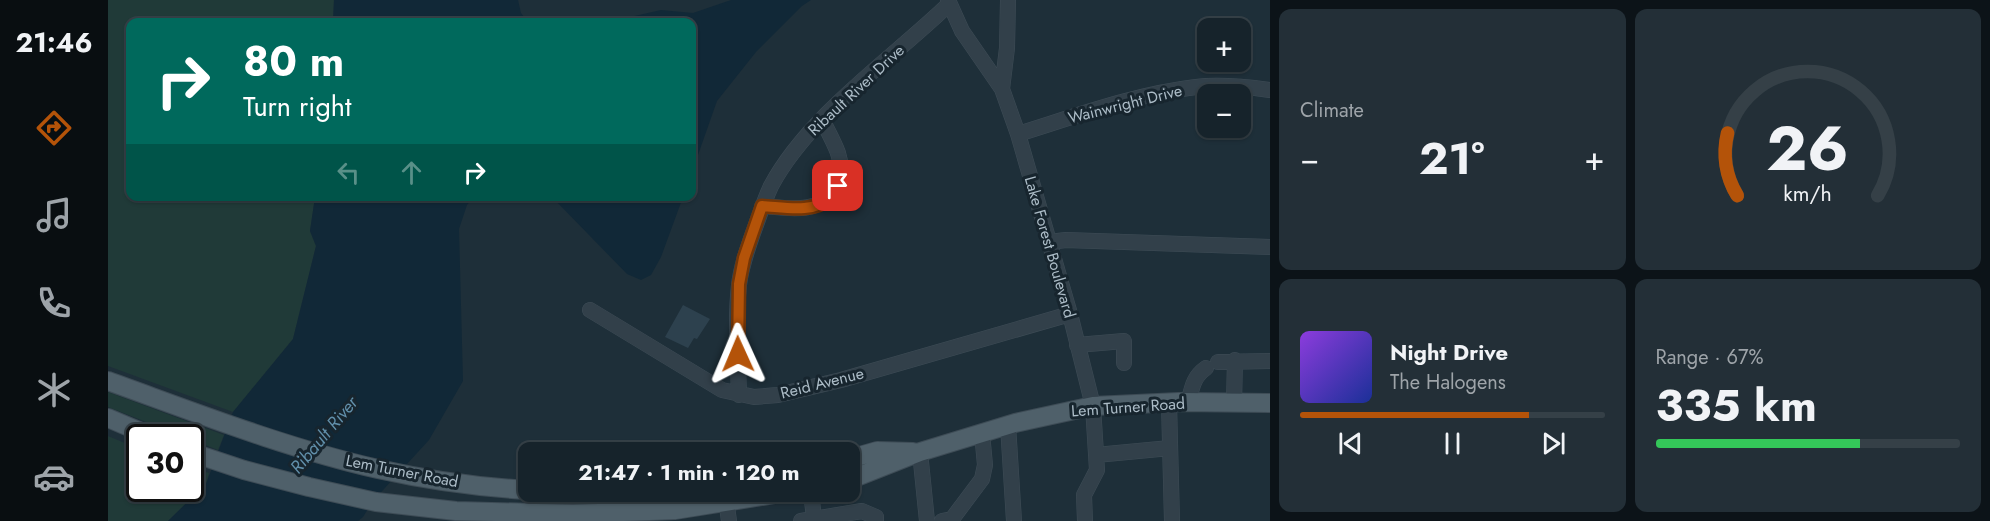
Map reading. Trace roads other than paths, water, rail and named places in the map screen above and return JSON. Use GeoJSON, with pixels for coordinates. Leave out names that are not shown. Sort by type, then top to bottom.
{"type":"FeatureCollection","features":[{"type":"Feature","properties":{"kind":"main road","name":"Lem Turner Road"},"geometry":{"type":"LineString","coordinates":[[108,381],[329,457],[380,470],[462,484],[518,489]]}},
{"type":"Feature","properties":{"kind":"main road","name":"Lem Turner Road"},"geometry":{"type":"LineString","coordinates":[[860,476],[920,452],[1008,425],[1093,406],[1270,403]]}},
{"type":"Feature","properties":{"kind":"main road"},"geometry":{"type":"LineString","coordinates":[[108,418],[126,426]]}},
{"type":"Feature","properties":{"kind":"main road","name":"Lem Turner Road"},"geometry":{"type":"LineString","coordinates":[[860,456],[877,451],[920,452]]}},
{"type":"Feature","properties":{"kind":"main road","name":"Lem Turner Road"},"geometry":{"type":"LineString","coordinates":[[204,457],[244,470],[376,502],[456,511],[583,514],[675,510],[706,502]]}},
{"type":"Feature","properties":{"kind":"street","name":"Lake Forest Boulevard"},"geometry":{"type":"LineString","coordinates":[[1002,89],[1007,48],[1008,0]]}},
{"type":"Feature","properties":{"kind":"street","name":"Lake Forest Boulevard"},"geometry":{"type":"LineString","coordinates":[[949,2],[962,31],[1002,89],[1018,134],[1070,314],[1093,406],[1095,476],[1084,495],[1085,521]]}},
{"type":"Feature","properties":{"kind":"street","name":"Ribault River Drive"},"geometry":{"type":"LineString","coordinates":[[739,395],[737,313],[739,284],[744,258],[762,206],[783,166],[822,119],[949,2]]}},
{"type":"Feature","properties":{"kind":"street","name":"Wainwright Drive"},"geometry":{"type":"LineString","coordinates":[[1018,134],[1106,107],[1198,86],[1270,90]]}},
{"type":"Feature","properties":{"kind":"street"},"geometry":{"type":"LineString","coordinates":[[762,206],[799,208],[818,206],[830,198],[838,186],[841,171],[838,153],[822,119]]}},
{"type":"Feature","properties":{"kind":"street"},"geometry":{"type":"LineString","coordinates":[[1049,242],[1066,240],[1270,247]]}},
{"type":"Feature","properties":{"kind":"street","name":"Reid Avenue"},"geometry":{"type":"LineString","coordinates":[[590,310],[702,380],[722,390],[754,397],[778,395],[841,380],[1070,314]]}},
{"type":"Feature","properties":{"kind":"street"},"geometry":{"type":"LineString","coordinates":[[1077,345],[1124,341],[1124,363]]}},
{"type":"Feature","properties":{"kind":"street"},"geometry":{"type":"LineString","coordinates":[[1188,403],[1198,373],[1212,365],[1235,360],[1270,361]]}},
{"type":"Feature","properties":{"kind":"street"},"geometry":{"type":"LineString","coordinates":[[1234,403],[1235,360]]}},
{"type":"Feature","properties":{"kind":"street"},"geometry":{"type":"LineString","coordinates":[[1169,403],[1172,521]]}},
{"type":"Feature","properties":{"kind":"street"},"geometry":{"type":"LineString","coordinates":[[1008,425],[1014,521]]}},
{"type":"Feature","properties":{"kind":"street"},"geometry":{"type":"LineString","coordinates":[[942,521],[952,519],[982,479],[985,465],[982,433]]}},
{"type":"Feature","properties":{"kind":"street"},"geometry":{"type":"LineString","coordinates":[[1096,455],[1170,448]]}},
{"type":"Feature","properties":{"kind":"street"},"geometry":{"type":"LineString","coordinates":[[920,452],[927,521]]}},
{"type":"Feature","properties":{"kind":"street"},"geometry":{"type":"LineString","coordinates":[[726,502],[729,521]]}},
{"type":"Feature","properties":{"kind":"street"},"geometry":{"type":"LineString","coordinates":[[812,502],[813,519]]}},
{"type":"Feature","properties":{"kind":"street"},"geometry":{"type":"LineString","coordinates":[[813,519],[817,502]]}},
{"type":"Feature","properties":{"kind":"street"},"geometry":{"type":"LineString","coordinates":[[813,519],[862,511],[876,518],[876,521]]}},
{"type":"Feature","properties":{"kind":"water"},"geometry":{"type":"Polygon","coordinates":[[[334,0],[518,0],[521,13],[525,18],[333,18],[334,0]]]}},
{"type":"Feature","properties":{"kind":"water"},"geometry":{"type":"Polygon","coordinates":[[[731,0],[811,0],[802,6],[756,52],[717,101],[696,161],[696,18],[626,18],[661,10],[693,13],[731,0]]]}},
{"type":"Feature","properties":{"kind":"water","name":"Ribault River"},"geometry":{"type":"Polygon","coordinates":[[[314,201],[470,201],[459,229],[463,381],[429,440],[373,501],[358,521],[168,521],[188,502],[204,502],[204,486],[233,412],[293,339],[316,246],[310,231],[314,201]]]}},
{"type":"Feature","properties":{"kind":"water"},"geometry":{"type":"Polygon","coordinates":[[[556,201],[682,201],[661,257],[651,275],[641,280],[627,274],[556,201]]]}}]}
